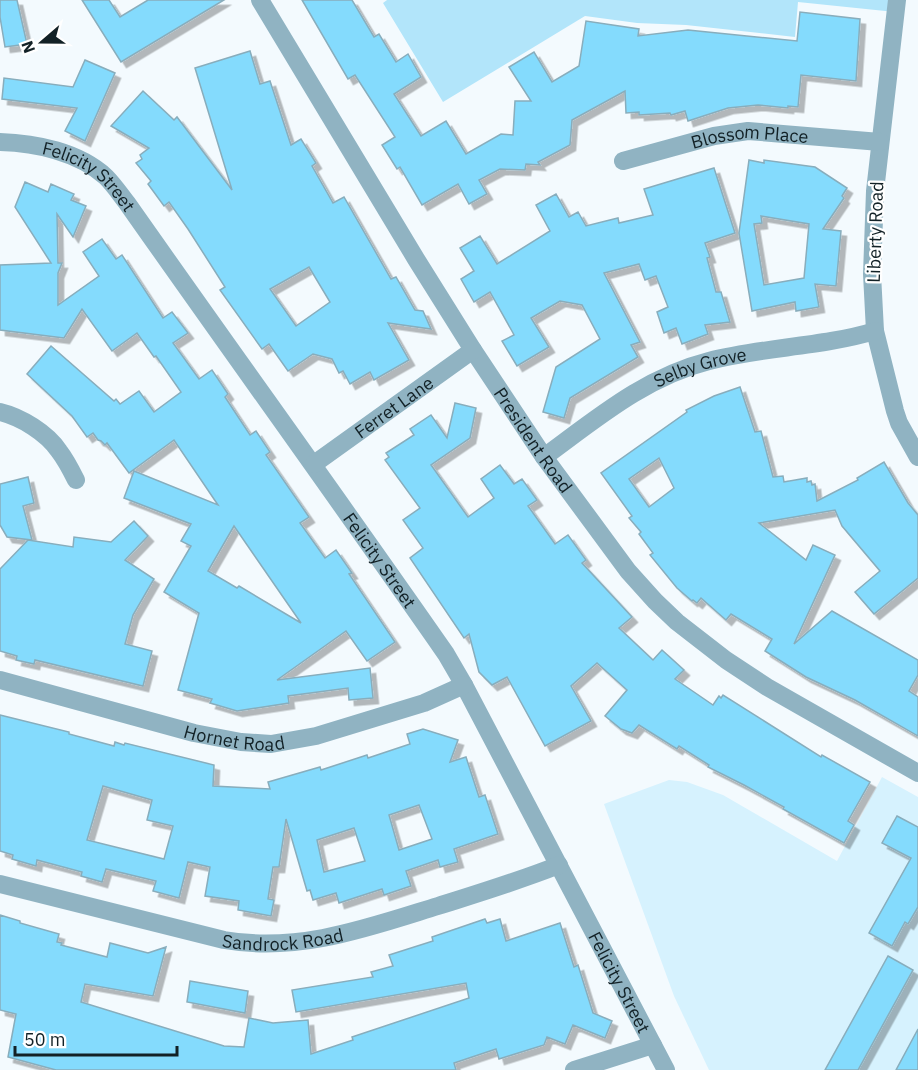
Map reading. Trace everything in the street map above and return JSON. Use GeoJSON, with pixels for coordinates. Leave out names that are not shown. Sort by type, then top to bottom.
{"type":"FeatureCollection","features":[{"type":"Feature","properties":{"kind":"street","name":"President Road"},"geometry":{"type":"LineString","coordinates":[[260,0],[473,350],[544,457],[628,571],[655,601],[702,642],[767,687],[918,773]]}},
{"type":"Feature","properties":{"kind":"street","name":"Liberty Road"},"geometry":{"type":"LineString","coordinates":[[897,0],[875,191],[872,301],[876,331],[899,423],[918,458]]}},
{"type":"Feature","properties":{"kind":"street","name":"Blossom Place"},"geometry":{"type":"LineString","coordinates":[[623,161],[714,136],[748,131],[880,142]]}},
{"type":"Feature","properties":{"kind":"street","name":"Felicity Street"},"geometry":{"type":"LineString","coordinates":[[0,142],[36,144],[74,157],[105,176],[127,203],[276,415],[314,464],[446,654],[666,1070]]}},
{"type":"Feature","properties":{"kind":"street","name":"Selby Grove"},"geometry":{"type":"LineString","coordinates":[[544,457],[633,392],[708,361],[876,331]]}},
{"type":"Feature","properties":{"kind":"street","name":"Ferret Lane"},"geometry":{"type":"LineString","coordinates":[[314,464],[473,350]]}},
{"type":"Feature","properties":{"kind":"street"},"geometry":{"type":"LineString","coordinates":[[0,412],[16,417],[37,430],[58,449],[76,480]]}},
{"type":"Feature","properties":{"kind":"street","name":"Hornet Road"},"geometry":{"type":"LineString","coordinates":[[0,681],[194,733],[241,742],[271,744],[316,736],[424,704],[464,685]]}},
{"type":"Feature","properties":{"kind":"street","name":"Sandrock Road"},"geometry":{"type":"LineString","coordinates":[[0,884],[224,940],[247,944],[278,944],[304,942],[365,929],[512,884],[559,865]]}},
{"type":"Feature","properties":{"kind":"street"},"geometry":{"type":"LineString","coordinates":[[574,1070],[653,1045]]}},
{"type":"Feature","properties":{"kind":"shaded area"},"geometry":{"type":"Polygon","coordinates":[[[387,0],[897,0],[895,12],[798,2],[795,37],[585,16],[443,102],[383,3],[387,0]]]}},
{"type":"Feature","properties":{"kind":"shaded area"},"geometry":{"type":"Polygon","coordinates":[[[882,777],[918,797],[918,1070],[709,1070],[674,996],[604,804],[669,780],[687,782],[723,795],[837,861],[882,777]]]}},
{"type":"Feature","properties":{"kind":"building"},"geometry":{"type":"Polygon","coordinates":[[[0,0],[17,0],[27,44],[5,47],[0,0]]]}},
{"type":"Feature","properties":{"kind":"building"},"geometry":{"type":"Polygon","coordinates":[[[82,0],[109,0],[120,17],[148,0],[224,0],[121,62],[82,0]]]}},
{"type":"Feature","properties":{"kind":"building"},"geometry":{"type":"Polygon","coordinates":[[[302,0],[352,0],[374,37],[379,34],[396,62],[408,54],[421,77],[394,94],[421,136],[446,121],[466,154],[501,134],[513,135],[515,101],[531,101],[509,67],[534,52],[552,82],[579,66],[586,21],[639,29],[638,36],[688,30],[797,41],[800,12],[860,19],[856,81],[801,75],[798,107],[758,105],[728,108],[688,121],[685,111],[671,115],[670,113],[639,115],[639,112],[626,113],[625,91],[572,120],[570,145],[538,162],[540,165],[526,164],[525,170],[500,169],[479,180],[487,194],[469,204],[458,184],[422,205],[400,167],[397,169],[382,145],[395,137],[355,75],[348,79],[302,0]]]}},
{"type":"Feature","properties":{"kind":"building"},"geometry":{"type":"Polygon","coordinates":[[[250,51],[260,84],[270,81],[291,145],[301,139],[316,163],[312,166],[333,203],[344,197],[391,279],[396,277],[415,310],[423,311],[431,329],[388,323],[409,360],[374,380],[370,372],[350,384],[343,371],[339,373],[332,359],[313,354],[288,371],[269,344],[262,349],[220,290],[225,287],[188,229],[169,202],[164,206],[148,184],[151,181],[136,163],[142,159],[140,155],[149,148],[111,126],[143,91],[174,120],[177,117],[232,190],[195,68],[250,51]],[[309,267],[270,289],[296,326],[330,302],[309,267]]]}},
{"type":"Feature","properties":{"kind":"building"},"geometry":{"type":"Polygon","coordinates":[[[85,60],[115,73],[85,141],[65,131],[77,108],[2,99],[4,78],[73,87],[85,60]]]}},
{"type":"Feature","properties":{"kind":"building"},"geometry":{"type":"Polygon","coordinates":[[[749,160],[815,167],[847,188],[842,196],[844,198],[823,229],[841,231],[836,286],[815,284],[819,307],[796,311],[795,302],[752,311],[739,233],[749,160]],[[761,216],[762,223],[754,224],[764,285],[804,278],[809,224],[761,216]]]}},
{"type":"Feature","properties":{"kind":"building"},"geometry":{"type":"Polygon","coordinates":[[[714,168],[735,233],[705,243],[710,257],[707,258],[716,292],[721,292],[730,322],[705,325],[708,334],[682,344],[676,328],[664,333],[657,312],[668,307],[656,276],[645,280],[639,264],[604,273],[640,342],[631,345],[638,357],[570,398],[564,418],[543,412],[556,367],[600,339],[582,305],[560,301],[531,318],[549,347],[517,366],[502,341],[514,335],[490,292],[474,302],[461,279],[474,271],[460,248],[480,236],[497,264],[550,231],[536,205],[556,194],[569,217],[578,212],[586,226],[618,218],[619,223],[653,215],[644,189],[714,168]]]}},
{"type":"Feature","properties":{"kind":"building"},"geometry":{"type":"Polygon","coordinates":[[[25,182],[48,192],[51,184],[74,194],[71,200],[86,206],[73,237],[57,214],[58,263],[62,263],[58,273],[58,305],[99,276],[83,252],[102,239],[116,259],[122,255],[163,318],[172,312],[188,333],[173,343],[199,379],[212,370],[228,394],[225,397],[250,435],[256,431],[270,452],[266,455],[309,517],[300,523],[325,558],[336,550],[352,573],[349,574],[395,642],[367,661],[346,631],[277,680],[370,668],[373,698],[349,700],[348,688],[288,696],[289,703],[237,711],[210,703],[212,699],[178,690],[199,613],[164,592],[191,546],[181,541],[191,524],[124,498],[134,471],[218,505],[174,440],[129,473],[107,443],[105,445],[98,440],[93,433],[87,437],[72,416],[27,374],[51,346],[120,404],[139,391],[154,412],[181,392],[137,333],[112,351],[82,309],[64,338],[0,330],[0,265],[51,263],[15,207],[25,182]],[[234,526],[208,571],[237,588],[239,586],[301,623],[234,526]]]}},
{"type":"Feature","properties":{"kind":"building"},"geometry":{"type":"Polygon","coordinates":[[[740,387],[755,432],[761,431],[773,477],[783,476],[784,482],[807,478],[807,482],[811,481],[812,485],[815,484],[817,501],[858,480],[857,478],[884,462],[908,503],[918,515],[918,578],[874,614],[855,592],[880,571],[842,526],[835,510],[759,523],[806,560],[813,545],[835,555],[794,644],[832,611],[918,660],[918,675],[909,691],[918,697],[918,736],[855,700],[806,677],[765,651],[772,639],[731,614],[726,620],[701,598],[697,603],[692,601],[677,588],[650,555],[653,553],[639,534],[641,532],[629,518],[632,516],[601,473],[687,412],[686,410],[714,396],[740,387]],[[659,458],[629,479],[649,507],[674,488],[659,458]]]}},
{"type":"Feature","properties":{"kind":"building"},"geometry":{"type":"Polygon","coordinates":[[[455,403],[476,408],[470,438],[431,465],[468,517],[494,498],[481,479],[500,465],[514,484],[522,479],[537,500],[528,506],[555,544],[568,535],[586,560],[582,563],[632,617],[619,628],[653,660],[662,650],[684,670],[675,679],[713,705],[719,696],[721,698],[723,695],[821,757],[822,755],[870,782],[848,821],[854,825],[844,843],[783,809],[784,807],[708,767],[709,765],[679,746],[677,749],[639,725],[632,733],[621,729],[605,716],[627,690],[597,663],[571,686],[591,721],[545,746],[507,677],[492,685],[479,672],[469,634],[464,638],[410,558],[423,548],[403,520],[420,508],[385,460],[389,457],[386,453],[414,435],[410,429],[431,415],[447,438],[455,403]]]}},
{"type":"Feature","properties":{"kind":"building"},"geometry":{"type":"Polygon","coordinates":[[[28,477],[34,503],[23,506],[32,540],[7,537],[0,525],[0,484],[28,477]]]}},
{"type":"Feature","properties":{"kind":"building"},"geometry":{"type":"Polygon","coordinates":[[[134,521],[148,536],[125,560],[154,579],[133,615],[125,644],[152,651],[143,686],[35,660],[34,664],[16,660],[17,656],[0,651],[0,569],[28,540],[73,547],[74,537],[111,542],[134,521]]]}},
{"type":"Feature","properties":{"kind":"building"},"geometry":{"type":"Polygon","coordinates":[[[0,715],[114,746],[115,742],[124,745],[125,743],[214,765],[213,786],[270,789],[268,782],[320,767],[321,770],[367,755],[368,758],[410,744],[407,734],[423,729],[458,740],[450,762],[466,757],[479,797],[485,795],[498,834],[454,849],[458,862],[440,867],[438,860],[406,871],[411,886],[384,895],[382,889],[339,903],[336,893],[313,900],[310,890],[307,891],[286,819],[279,867],[273,867],[268,899],[274,900],[271,916],[238,910],[239,901],[205,896],[210,867],[188,862],[179,898],[153,891],[156,881],[106,869],[102,882],[81,876],[82,872],[37,860],[36,866],[12,859],[13,855],[0,851],[0,715]],[[103,786],[87,840],[164,859],[173,826],[147,820],[152,800],[103,786]],[[419,805],[389,815],[399,850],[432,839],[419,805]],[[354,828],[317,840],[324,872],[365,861],[354,828]]]}},
{"type":"Feature","properties":{"kind":"building"},"geometry":{"type":"Polygon","coordinates":[[[897,816],[918,827],[918,907],[908,924],[905,922],[892,946],[869,933],[911,858],[882,843],[897,816]]]}},
{"type":"Feature","properties":{"kind":"building"},"geometry":{"type":"Polygon","coordinates":[[[0,915],[59,934],[57,942],[62,943],[61,945],[107,957],[110,943],[148,953],[166,947],[153,996],[85,984],[81,1002],[224,1046],[244,1047],[249,1018],[273,1023],[308,1020],[311,1054],[353,1040],[352,1037],[469,998],[466,983],[296,1012],[292,990],[373,977],[371,972],[393,966],[389,955],[433,941],[432,937],[485,919],[487,923],[500,919],[506,941],[560,923],[574,967],[578,965],[593,1013],[612,1021],[605,1038],[573,1025],[565,1044],[547,1037],[544,1045],[499,1059],[496,1049],[454,1063],[456,1070],[56,1070],[8,1057],[16,1014],[0,1010],[0,915]]]}},
{"type":"Feature","properties":{"kind":"building"},"geometry":{"type":"Polygon","coordinates":[[[888,956],[913,970],[858,1070],[825,1070],[888,956]]]}},
{"type":"Feature","properties":{"kind":"building"},"geometry":{"type":"Polygon","coordinates":[[[190,981],[248,991],[245,1013],[187,1002],[190,981]]]}},
{"type":"Feature","properties":{"kind":"building"},"geometry":{"type":"Polygon","coordinates":[[[918,1029],[918,1070],[896,1070],[918,1029]]]}}]}
